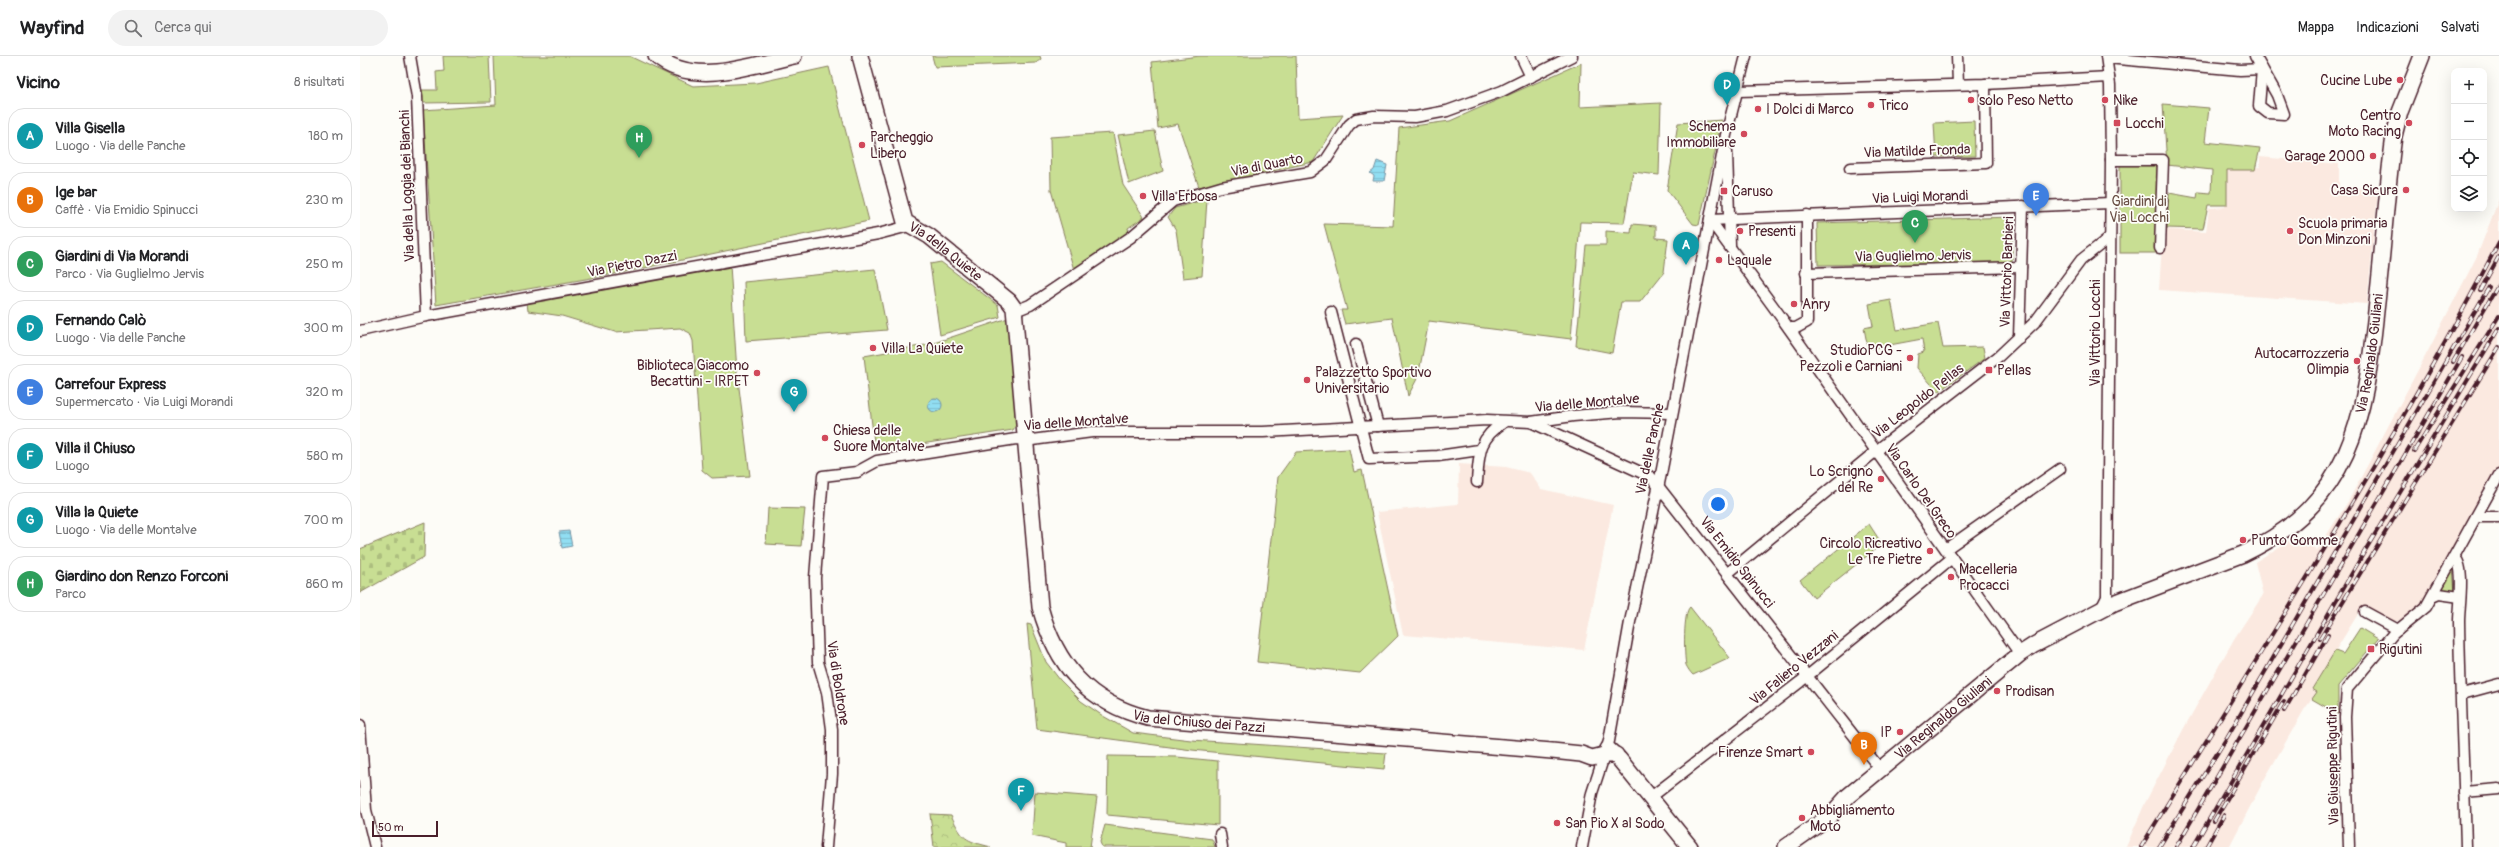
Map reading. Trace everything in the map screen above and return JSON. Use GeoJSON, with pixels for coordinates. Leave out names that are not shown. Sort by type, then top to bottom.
{"type":"FeatureCollection","features":[{"type":"Feature","properties":{"kind":"main road"},"geometry":{"type":"LineString","coordinates":[[656,56],[680,70],[705,72],[794,56]]}},
{"type":"Feature","properties":{"kind":"main road","name":"Via della Quiete"},"geometry":{"type":"LineString","coordinates":[[860,56],[901,214],[909,226],[929,236],[958,259],[1009,301],[1015,311]]}},
{"type":"Feature","properties":{"kind":"main road","name":"Via Reginaldo Giuliani"},"geometry":{"type":"LineString","coordinates":[[1786,847],[1830,816],[1848,796],[2020,654],[2030,640],[2048,626],[2104,603],[2248,551],[2292,524],[2330,481],[2351,445],[2362,413],[2370,369],[2394,136],[2400,112],[2422,56]]}},
{"type":"Feature","properties":{"kind":"main road"},"geometry":{"type":"LineString","coordinates":[[1015,311],[1025,440]]}},
{"type":"Feature","properties":{"kind":"main road","name":"Via del Chiuso dei Pazzi"},"geometry":{"type":"LineString","coordinates":[[1025,440],[1038,597],[1044,623],[1054,648],[1071,673],[1104,700],[1139,716],[1161,720],[1581,754],[1598,747],[1609,753]]}},
{"type":"Feature","properties":{"kind":"main road"},"geometry":{"type":"LineString","coordinates":[[1609,753],[1651,797],[1690,847]]}},
{"type":"Feature","properties":{"kind":"street","name":"Via della Loggia dei Bianchi"},"geometry":{"type":"LineString","coordinates":[[410,56],[417,97],[426,316]]}},
{"type":"Feature","properties":{"kind":"street"},"geometry":{"type":"LineString","coordinates":[[1521,56],[1531,77]]}},
{"type":"Feature","properties":{"kind":"street","name":"Via di Quarto"},"geometry":{"type":"LineString","coordinates":[[1015,311],[1030,305],[1131,237],[1174,201],[1222,188],[1310,172],[1326,160],[1349,125],[1356,118],[1368,116],[1404,117],[1432,115],[1502,91],[1572,56]]}},
{"type":"Feature","properties":{"kind":"street","name":"Via delle Panche"},"geometry":{"type":"LineString","coordinates":[[1582,847],[1592,793],[1609,753],[1658,483],[1726,135],[1746,56]]}},
{"type":"Feature","properties":{"kind":"street"},"geometry":{"type":"LineString","coordinates":[[1958,56],[1958,84]]}},
{"type":"Feature","properties":{"kind":"street"},"geometry":{"type":"LineString","coordinates":[[2107,57],[2240,70],[2262,69],[2255,56]]}},
{"type":"Feature","properties":{"kind":"street","name":"Via Vittorio Locchi"},"geometry":{"type":"LineString","coordinates":[[2104,603],[2111,160],[2109,77],[2107,57]]}},
{"type":"Feature","properties":{"kind":"street"},"geometry":{"type":"LineString","coordinates":[[1738,91],[1985,84],[2109,77]]}},
{"type":"Feature","properties":{"kind":"street","name":"Via Matilde Fronda"},"geometry":{"type":"LineString","coordinates":[[1850,168],[1986,162],[1985,84]]}},
{"type":"Feature","properties":{"kind":"street"},"geometry":{"type":"LineString","coordinates":[[1726,135],[1731,219],[1730,246]]}},
{"type":"Feature","properties":{"kind":"street"},"geometry":{"type":"LineString","coordinates":[[2111,160],[2162,160],[2160,248]]}},
{"type":"Feature","properties":{"kind":"street","name":"Via Luigi Morandi"},"geometry":{"type":"LineString","coordinates":[[1710,220],[2110,203]]}},
{"type":"Feature","properties":{"kind":"street","name":"Via Vittorio Barbieri"},"geometry":{"type":"LineString","coordinates":[[2019,338],[2023,206]]}},
{"type":"Feature","properties":{"kind":"street"},"geometry":{"type":"LineString","coordinates":[[1789,328],[1796,328],[1807,322],[1807,215]]}},
{"type":"Feature","properties":{"kind":"street","name":"Via Carlo Del Greco"},"geometry":{"type":"LineString","coordinates":[[1710,220],[1789,328],[2020,654]]}},
{"type":"Feature","properties":{"kind":"street","name":"Via Pietro Dazzi"},"geometry":{"type":"LineString","coordinates":[[360,331],[426,316],[909,226]]}},
{"type":"Feature","properties":{"kind":"street","name":"Via Leopoldo Pellas"},"geometry":{"type":"LineString","coordinates":[[1728,573],[1876,451],[2019,338],[2035,322],[2081,260],[2110,237]]}},
{"type":"Feature","properties":{"kind":"street","name":"Via Guglielmo Jervis"},"geometry":{"type":"LineString","coordinates":[[1806,273],[2021,267]]}},
{"type":"Feature","properties":{"kind":"street"},"geometry":{"type":"LineString","coordinates":[[1331,312],[1359,427],[1369,459],[1438,456],[1479,450]]}},
{"type":"Feature","properties":{"kind":"street"},"geometry":{"type":"LineString","coordinates":[[1356,344],[1378,426]]}},
{"type":"Feature","properties":{"kind":"street","name":"Via delle Montalve"},"geometry":{"type":"LineString","coordinates":[[823,476],[857,472],[877,461],[1016,439],[1025,440],[1092,432],[1263,432],[1487,420],[1504,422],[1531,422],[1573,416],[1621,412],[1672,413]]}},
{"type":"Feature","properties":{"kind":"street"},"geometry":{"type":"LineString","coordinates":[[1477,482],[1479,450],[1489,432],[1504,422]]}},
{"type":"Feature","properties":{"kind":"street","name":"Via Emidio Spinucci"},"geometry":{"type":"LineString","coordinates":[[1531,422],[1651,477],[1658,483],[1880,769]]}},
{"type":"Feature","properties":{"kind":"street"},"geometry":{"type":"LineString","coordinates":[[1946,549],[2060,469]]}},
{"type":"Feature","properties":{"kind":"street","name":"Via Giuseppe Rigutini"},"geometry":{"type":"LineString","coordinates":[[2348,847],[2345,695],[2352,684],[2398,630],[2420,613],[2432,597],[2499,475]]}},
{"type":"Feature","properties":{"kind":"street","name":"Via di Boldrone"},"geometry":{"type":"LineString","coordinates":[[823,476],[815,578],[818,662],[827,692],[832,729],[832,774],[826,847]]}},
{"type":"Feature","properties":{"kind":"street"},"geometry":{"type":"LineString","coordinates":[[2476,517],[2499,517]]}},
{"type":"Feature","properties":{"kind":"street"},"geometry":{"type":"LineString","coordinates":[[2454,557],[2460,565],[2466,847]]}},
{"type":"Feature","properties":{"kind":"street","name":"Via Faliero Vezzani"},"geometry":{"type":"LineString","coordinates":[[1651,797],[1808,676],[1952,558]]}},
{"type":"Feature","properties":{"kind":"street"},"geometry":{"type":"LineString","coordinates":[[2432,597],[2439,594],[2460,597]]}},
{"type":"Feature","properties":{"kind":"street"},"geometry":{"type":"LineString","coordinates":[[2365,612],[2398,630]]}},
{"type":"Feature","properties":{"kind":"street"},"geometry":{"type":"LineString","coordinates":[[2462,694],[2499,684]]}},
{"type":"Feature","properties":{"kind":"street"},"geometry":{"type":"LineString","coordinates":[[360,725],[366,810],[376,847]]}},
{"type":"Feature","properties":{"kind":"street"},"geometry":{"type":"LineString","coordinates":[[2464,792],[2499,788]]}},
{"type":"Feature","properties":{"kind":"street"},"geometry":{"type":"LineString","coordinates":[[1220,834],[1222,847]]}},
{"type":"Feature","properties":{"kind":"shaded area","name":"Scuola primaria Don Minzoni"},"geometry":{"type":"Polygon","coordinates":[[[2260,157],[2339,164],[2339,187],[2378,190],[2367,304],[2159,290],[2163,229],[2206,232],[2209,208],[2225,207],[2227,168],[2260,167],[2260,157]]]}},
{"type":"Feature","properties":{"kind":"shaded area"},"geometry":{"type":"Polygon","coordinates":[[[2499,199],[2499,469],[2464,532],[2420,607],[2398,621],[2380,621],[2361,609],[2312,689],[2317,692],[2304,710],[2264,780],[2229,847],[2126,847],[2145,803],[2184,728],[2234,639],[2263,595],[2255,562],[2297,536],[2317,550],[2349,500],[2427,353],[2477,256],[2499,199]]]}},
{"type":"Feature","properties":{"kind":"shaded area"},"geometry":{"type":"Polygon","coordinates":[[[1459,464],[1506,467],[1530,473],[1541,489],[1613,505],[1584,650],[1403,635],[1377,512],[1458,504],[1459,464]]]}},
{"type":"Feature","properties":{"kind":"green space"},"geometry":{"type":"Polygon","coordinates":[[[443,56],[489,56],[491,102],[422,103],[422,90],[437,90],[436,72],[444,71],[443,56]]]}},
{"type":"Feature","properties":{"kind":"green space"},"geometry":{"type":"Polygon","coordinates":[[[494,56],[629,56],[693,86],[756,83],[829,67],[869,221],[620,273],[436,305],[423,110],[496,105],[494,56]]]}},
{"type":"Feature","properties":{"kind":"green space"},"geometry":{"type":"Polygon","coordinates":[[[932,56],[1040,56],[1041,59],[1036,63],[935,67],[932,56]]]}},
{"type":"Feature","properties":{"kind":"green space"},"geometry":{"type":"Polygon","coordinates":[[[1200,56],[1296,56],[1298,118],[1343,115],[1313,162],[1199,187],[1178,124],[1158,128],[1152,62],[1200,56]]]}},
{"type":"Feature","properties":{"kind":"green space"},"geometry":{"type":"Polygon","coordinates":[[[1581,63],[1580,107],[1661,103],[1659,175],[1633,172],[1624,223],[1580,222],[1571,339],[1429,321],[1418,377],[1408,396],[1392,318],[1345,324],[1341,310],[1347,310],[1324,224],[1393,226],[1399,128],[1450,121],[1581,63]]]}},
{"type":"Feature","properties":{"kind":"green space"},"geometry":{"type":"Polygon","coordinates":[[[2163,104],[2209,108],[2205,142],[2260,148],[2255,170],[2227,170],[2227,205],[2208,205],[2203,229],[2167,228],[2169,193],[2197,198],[2198,192],[2211,193],[2212,170],[2167,165],[2163,104]]]}},
{"type":"Feature","properties":{"kind":"green space"},"geometry":{"type":"Polygon","coordinates":[[[1722,120],[1699,225],[1693,224],[1667,190],[1678,123],[1722,120]]]}},
{"type":"Feature","properties":{"kind":"green space"},"geometry":{"type":"Polygon","coordinates":[[[1974,121],[1975,156],[1936,157],[1934,123],[1974,121]]]}},
{"type":"Feature","properties":{"kind":"green space"},"geometry":{"type":"Polygon","coordinates":[[[1155,131],[1163,171],[1129,184],[1118,135],[1155,131]]]}},
{"type":"Feature","properties":{"kind":"green space"},"geometry":{"type":"Polygon","coordinates":[[[1113,133],[1123,185],[1144,217],[1128,228],[1129,233],[1074,270],[1051,190],[1050,137],[1113,133]]]}},
{"type":"Feature","properties":{"kind":"green space","name":"Giardini di Via Locchi"},"geometry":{"type":"Polygon","coordinates":[[[2120,164],[2158,164],[2158,253],[2120,253],[2120,164]]]}},
{"type":"Feature","properties":{"kind":"green space"},"geometry":{"type":"Polygon","coordinates":[[[1207,199],[1202,276],[1183,278],[1176,230],[1168,217],[1175,208],[1207,199]]]}},
{"type":"Feature","properties":{"kind":"green space"},"geometry":{"type":"Polygon","coordinates":[[[2013,217],[2012,263],[1818,265],[1817,223],[2013,217]]]}},
{"type":"Feature","properties":{"kind":"green space"},"geometry":{"type":"Polygon","coordinates":[[[1632,224],[1656,226],[1656,238],[1668,239],[1664,272],[1640,302],[1621,302],[1612,353],[1576,346],[1586,245],[1606,245],[1606,231],[1631,233],[1632,224]]]}},
{"type":"Feature","properties":{"kind":"green space"},"geometry":{"type":"Polygon","coordinates":[[[941,262],[998,305],[1000,317],[940,335],[930,264],[941,262]]]}},
{"type":"Feature","properties":{"kind":"green space"},"geometry":{"type":"Polygon","coordinates":[[[730,265],[737,372],[750,476],[712,478],[702,470],[693,341],[690,333],[680,328],[615,332],[562,316],[528,311],[527,303],[730,265]]]}},
{"type":"Feature","properties":{"kind":"green space"},"geometry":{"type":"Polygon","coordinates":[[[875,269],[887,330],[746,341],[744,282],[875,269]]]}},
{"type":"Feature","properties":{"kind":"green space"},"geometry":{"type":"Polygon","coordinates":[[[1891,300],[1897,330],[1938,323],[1943,348],[1983,347],[1985,358],[1938,392],[1917,368],[1918,354],[1924,352],[1922,339],[1868,349],[1864,328],[1873,326],[1869,304],[1891,300]]]}},
{"type":"Feature","properties":{"kind":"green space"},"geometry":{"type":"Polygon","coordinates":[[[1008,318],[1016,425],[1013,430],[875,451],[864,356],[931,344],[1008,318]]]}},
{"type":"Feature","properties":{"kind":"green space"},"geometry":{"type":"Polygon","coordinates":[[[1349,449],[1354,472],[1362,470],[1398,636],[1360,673],[1257,662],[1278,477],[1296,452],[1349,449]]]}},
{"type":"Feature","properties":{"kind":"green space"},"geometry":{"type":"Polygon","coordinates":[[[768,508],[805,509],[801,546],[766,544],[768,508]]]}},
{"type":"Feature","properties":{"kind":"green space"},"geometry":{"type":"Polygon","coordinates":[[[425,522],[424,557],[360,593],[360,549],[425,522]]]}},
{"type":"Feature","properties":{"kind":"green space"},"geometry":{"type":"Polygon","coordinates":[[[1869,524],[1882,544],[1814,598],[1800,580],[1869,524]]]}},
{"type":"Feature","properties":{"kind":"green space"},"geometry":{"type":"Polygon","coordinates":[[[2453,567],[2455,593],[2439,590],[2453,567]]]}},
{"type":"Feature","properties":{"kind":"green space"},"geometry":{"type":"Polygon","coordinates":[[[1690,607],[1730,658],[1693,675],[1686,665],[1685,653],[1685,625],[1690,607]]]}},
{"type":"Feature","properties":{"kind":"green space"},"geometry":{"type":"Polygon","coordinates":[[[1027,624],[1031,625],[1046,662],[1060,680],[1081,701],[1103,716],[1133,733],[1191,740],[1386,753],[1384,769],[1192,750],[1037,729],[1027,624]]]}},
{"type":"Feature","properties":{"kind":"green space"},"geometry":{"type":"Polygon","coordinates":[[[2360,628],[2378,639],[2338,686],[2338,714],[2312,699],[2317,692],[2312,689],[2335,651],[2343,654],[2360,628]]]}},
{"type":"Feature","properties":{"kind":"green space"},"geometry":{"type":"Polygon","coordinates":[[[1108,756],[1177,757],[1218,761],[1218,825],[1107,815],[1108,756]]]}},
{"type":"Feature","properties":{"kind":"green space"},"geometry":{"type":"Polygon","coordinates":[[[1035,792],[1097,797],[1090,847],[1066,847],[1066,843],[1032,836],[1035,792]]]}},
{"type":"Feature","properties":{"kind":"green space"},"geometry":{"type":"Polygon","coordinates":[[[930,814],[951,815],[965,838],[975,843],[991,847],[934,847],[930,814]]]}},
{"type":"Feature","properties":{"kind":"green space"},"geometry":{"type":"Polygon","coordinates":[[[1105,825],[1212,839],[1215,847],[1102,847],[1100,842],[1105,825]]]}},
{"type":"Feature","properties":{"kind":"water"},"geometry":{"type":"Polygon","coordinates":[[[1377,161],[1387,165],[1384,181],[1373,181],[1374,176],[1370,173],[1374,170],[1377,161]]]}},
{"type":"Feature","properties":{"kind":"water"},"geometry":{"type":"Polygon","coordinates":[[[932,398],[938,398],[942,402],[942,408],[938,412],[932,412],[928,408],[928,402],[932,398]]]}},
{"type":"Feature","properties":{"kind":"water"},"geometry":{"type":"Polygon","coordinates":[[[569,531],[572,546],[562,548],[559,532],[569,531]]]}},
{"type":"Feature","properties":{"kind":"railway"},"geometry":{"type":"LineString","coordinates":[[2141,847],[2325,548],[2415,396],[2458,320],[2499,242]]}},
{"type":"Feature","properties":{"kind":"railway"},"geometry":{"type":"LineString","coordinates":[[2480,291],[2499,256]]}},
{"type":"Feature","properties":{"kind":"railway"},"geometry":{"type":"LineString","coordinates":[[2453,362],[2499,284]]}},
{"type":"Feature","properties":{"kind":"railway"},"geometry":{"type":"LineString","coordinates":[[2159,847],[2226,739],[2489,287]]}},
{"type":"Feature","properties":{"kind":"railway"},"geometry":{"type":"LineString","coordinates":[[2414,451],[2499,316]]}},
{"type":"Feature","properties":{"kind":"railway"},"geometry":{"type":"LineString","coordinates":[[2193,847],[2366,549],[2499,328]]}},
{"type":"Feature","properties":{"kind":"railway"},"geometry":{"type":"LineString","coordinates":[[2320,639],[2499,347]]}},
{"type":"Feature","properties":{"kind":"railway"},"geometry":{"type":"LineString","coordinates":[[2176,847],[2462,357]]}},
{"type":"Feature","properties":{"kind":"railway"},"geometry":{"type":"LineString","coordinates":[[2284,711],[2328,635]]}},
{"type":"Feature","properties":{"kind":"railway"},"geometry":{"type":"LineString","coordinates":[[2214,821],[2284,701]]}},
{"type":"Feature","properties":{"kind":"railway"},"geometry":{"type":"LineString","coordinates":[[2206,847],[2224,815]]}},
{"type":"Feature","properties":{"kind":"place","name":"Cucine Lube"},"geometry":{"type":"Point","coordinates":[2400,80]}},
{"type":"Feature","properties":{"kind":"place","name":"solo Peso Netto"},"geometry":{"type":"Point","coordinates":[1971,100]}},
{"type":"Feature","properties":{"kind":"place","name":"Nike"},"geometry":{"type":"Point","coordinates":[2105,100]}},
{"type":"Feature","properties":{"kind":"place","name":"Fernando Calò"},"geometry":{"type":"Point","coordinates":[1727,105]}},
{"type":"Feature","properties":{"kind":"place","name":"Trico"},"geometry":{"type":"Point","coordinates":[1871,105]}},
{"type":"Feature","properties":{"kind":"place","name":"I Dolci di Marco"},"geometry":{"type":"Point","coordinates":[1758,109]}},
{"type":"Feature","properties":{"kind":"place","name":"Locchi"},"geometry":{"type":"Point","coordinates":[2117,123]}},
{"type":"Feature","properties":{"kind":"place","name":"Centro Moto Racing"},"geometry":{"type":"Point","coordinates":[2409,123]}},
{"type":"Feature","properties":{"kind":"place","name":"Schema Immobiliare"},"geometry":{"type":"Point","coordinates":[1744,134]}},
{"type":"Feature","properties":{"kind":"place","name":"Parcheggio Libero"},"geometry":{"type":"Point","coordinates":[862,145]}},
{"type":"Feature","properties":{"kind":"place","name":"Garage 2000"},"geometry":{"type":"Point","coordinates":[2373,156]}},
{"type":"Feature","properties":{"kind":"place","name":"Giardino don Renzo Forconi"},"geometry":{"type":"Point","coordinates":[639,158]}},
{"type":"Feature","properties":{"kind":"place","name":"Casa Sicura"},"geometry":{"type":"Point","coordinates":[2406,190]}},
{"type":"Feature","properties":{"kind":"place","name":"Caruso"},"geometry":{"type":"Point","coordinates":[1724,191]}},
{"type":"Feature","properties":{"kind":"place","name":"Villa Erbosa"},"geometry":{"type":"Point","coordinates":[1143,196]}},
{"type":"Feature","properties":{"kind":"place","name":"Carrefour Express"},"geometry":{"type":"Point","coordinates":[2036,216]}},
{"type":"Feature","properties":{"kind":"place","name":"Presenti"},"geometry":{"type":"Point","coordinates":[1740,231]}},
{"type":"Feature","properties":{"kind":"place","name":"Scuola primaria Don Minzoni"},"geometry":{"type":"Point","coordinates":[2290,231]}},
{"type":"Feature","properties":{"kind":"place","name":"Giardini di Via Morandi"},"geometry":{"type":"Point","coordinates":[1915,243]}},
{"type":"Feature","properties":{"kind":"place","name":"Laquale"},"geometry":{"type":"Point","coordinates":[1719,260]}},
{"type":"Feature","properties":{"kind":"place","name":"Villa Gisella"},"geometry":{"type":"Point","coordinates":[1686,265]}},
{"type":"Feature","properties":{"kind":"place","name":"Anry"},"geometry":{"type":"Point","coordinates":[1794,304]}},
{"type":"Feature","properties":{"kind":"place","name":"Villa La Quiete"},"geometry":{"type":"Point","coordinates":[873,348]}},
{"type":"Feature","properties":{"kind":"place","name":"StudioPCG - Pezzoli e Carniani"},"geometry":{"type":"Point","coordinates":[1910,358]}},
{"type":"Feature","properties":{"kind":"place","name":"Autocarrozzeria Olimpia"},"geometry":{"type":"Point","coordinates":[2357,361]}},
{"type":"Feature","properties":{"kind":"place","name":"Pellas"},"geometry":{"type":"Point","coordinates":[1989,370]}},
{"type":"Feature","properties":{"kind":"place","name":"Biblioteca Giacomo Becattini - IRPET"},"geometry":{"type":"Point","coordinates":[757,373]}},
{"type":"Feature","properties":{"kind":"place","name":"Palazzetto Sportivo Universitario"},"geometry":{"type":"Point","coordinates":[1307,380]}},
{"type":"Feature","properties":{"kind":"place","name":"Villa la Quiete"},"geometry":{"type":"Point","coordinates":[794,412]}},
{"type":"Feature","properties":{"kind":"place","name":"Chiesa delle Suore Montalve"},"geometry":{"type":"Point","coordinates":[825,438]}},
{"type":"Feature","properties":{"kind":"place","name":"Lo Scrigno del Re"},"geometry":{"type":"Point","coordinates":[1881,479]}},
{"type":"Feature","properties":{"kind":"place","name":"Punto Gomme"},"geometry":{"type":"Point","coordinates":[2243,540]}},
{"type":"Feature","properties":{"kind":"place","name":"Circolo Ricreativo Le Tre Pietre"},"geometry":{"type":"Point","coordinates":[1930,551]}},
{"type":"Feature","properties":{"kind":"place","name":"Macelleria Procacci"},"geometry":{"type":"Point","coordinates":[1951,577]}},
{"type":"Feature","properties":{"kind":"place","name":"Rigutini"},"geometry":{"type":"Point","coordinates":[2371,649]}},
{"type":"Feature","properties":{"kind":"place","name":"Prodisan"},"geometry":{"type":"Point","coordinates":[1997,691]}},
{"type":"Feature","properties":{"kind":"place","name":"IP"},"geometry":{"type":"Point","coordinates":[1900,732]}},
{"type":"Feature","properties":{"kind":"place","name":"Firenze Smart"},"geometry":{"type":"Point","coordinates":[1811,752]}},
{"type":"Feature","properties":{"kind":"place","name":"Ige bar"},"geometry":{"type":"Point","coordinates":[1864,765]}},
{"type":"Feature","properties":{"kind":"place","name":"Villa il Chiuso"},"geometry":{"type":"Point","coordinates":[1021,811]}},
{"type":"Feature","properties":{"kind":"place","name":"Abbigliamento Moto"},"geometry":{"type":"Point","coordinates":[1802,818]}},
{"type":"Feature","properties":{"kind":"place","name":"San Pio X al Sodo"},"geometry":{"type":"Point","coordinates":[1557,823]}}]}
